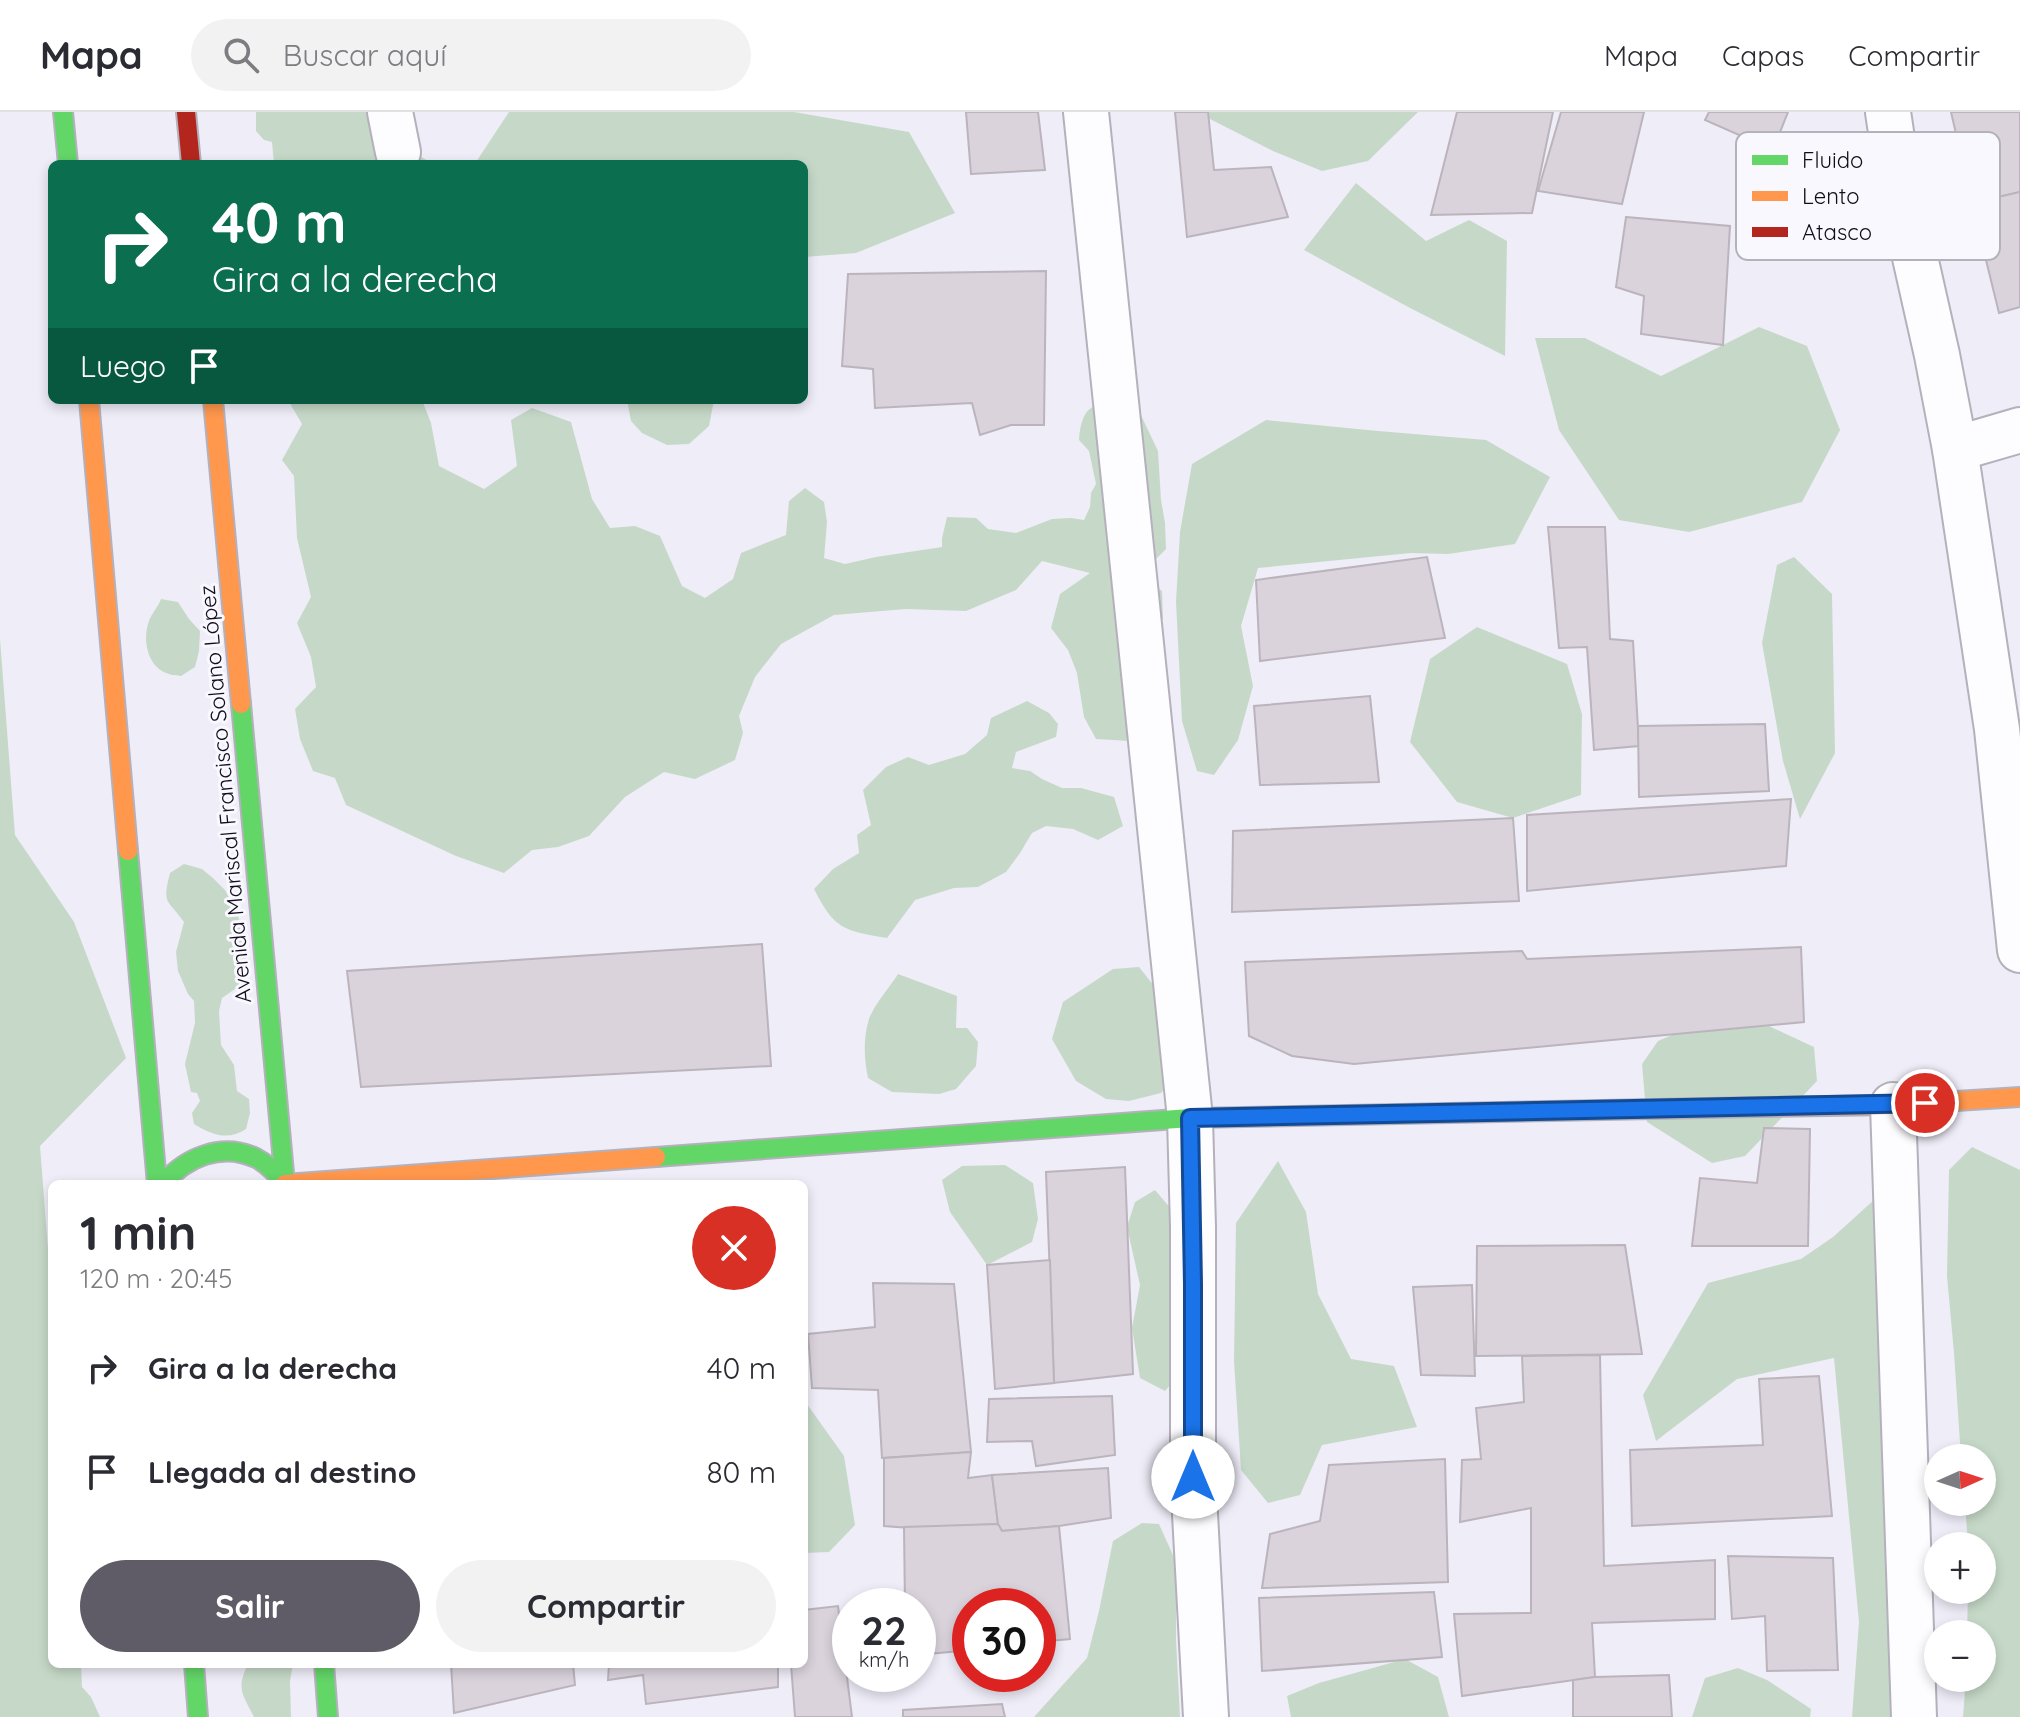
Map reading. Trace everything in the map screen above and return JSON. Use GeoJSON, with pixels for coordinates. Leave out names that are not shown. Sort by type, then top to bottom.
{"type":"FeatureCollection","features":[{"type":"Feature","properties":{"kind":"main road"},"geometry":{"type":"LineString","coordinates":[[63,112],[68,160]]}},
{"type":"Feature","properties":{"kind":"main road"},"geometry":{"type":"LineString","coordinates":[[186,112],[191,160]]}},
{"type":"Feature","properties":{"kind":"main road"},"geometry":{"type":"LineString","coordinates":[[89,404],[157,1180]]}},
{"type":"Feature","properties":{"kind":"main road","name":"Avenida Mariscal Francisco Solano López"},"geometry":{"type":"LineString","coordinates":[[213,404],[285,1180]]}},
{"type":"Feature","properties":{"kind":"main road"},"geometry":{"type":"LineString","coordinates":[[340,1180],[1190,1118],[1893,1105],[2020,1097]]}},
{"type":"Feature","properties":{"kind":"main road"},"geometry":{"type":"LineString","coordinates":[[166,1180],[183,1164],[200,1155],[238,1152],[256,1158],[273,1169],[282,1180]]}},
{"type":"Feature","properties":{"kind":"main road"},"geometry":{"type":"LineString","coordinates":[[194,1668],[198,1717]]}},
{"type":"Feature","properties":{"kind":"main road"},"geometry":{"type":"LineString","coordinates":[[324,1668],[328,1717]]}},
{"type":"Feature","properties":{"kind":"street"},"geometry":{"type":"LineString","coordinates":[[1086,112],[1190,1118],[1193,1477],[1206,1717]]}},
{"type":"Feature","properties":{"kind":"street"},"geometry":{"type":"LineString","coordinates":[[1888,112],[1891,132]]}},
{"type":"Feature","properties":{"kind":"street"},"geometry":{"type":"LineString","coordinates":[[1916,260],[1955,449],[1997,729],[2020,950]]}},
{"type":"Feature","properties":{"kind":"street"},"geometry":{"type":"LineString","coordinates":[[1955,449],[2020,430]]}},
{"type":"Feature","properties":{"kind":"street"},"geometry":{"type":"LineString","coordinates":[[1893,1105],[1914,1717]]}},
{"type":"Feature","properties":{"kind":"green space"},"geometry":{"type":"Polygon","coordinates":[[[256,112],[377,112],[405,148],[427,160],[274,160],[272,142],[264,140],[256,131],[256,112]]]}},
{"type":"Feature","properties":{"kind":"green space"},"geometry":{"type":"Polygon","coordinates":[[[509,112],[794,112],[909,132],[955,213],[856,253],[808,257],[808,160],[477,160],[509,112]]]}},
{"type":"Feature","properties":{"kind":"green space"},"geometry":{"type":"Polygon","coordinates":[[[1202,112],[1418,112],[1368,161],[1322,171],[1273,151],[1202,112]]]}},
{"type":"Feature","properties":{"kind":"green space"},"geometry":{"type":"Polygon","coordinates":[[[1356,183],[1426,241],[1469,220],[1507,241],[1505,356],[1304,250],[1356,183]]]}},
{"type":"Feature","properties":{"kind":"green space"},"geometry":{"type":"Polygon","coordinates":[[[1759,327],[1807,346],[1840,430],[1802,502],[1689,532],[1619,520],[1559,430],[1535,338],[1585,338],[1661,376],[1759,327]]]}},
{"type":"Feature","properties":{"kind":"green space"},"geometry":{"type":"Polygon","coordinates":[[[290,404],[424,404],[431,423],[439,466],[484,489],[517,466],[511,420],[532,408],[571,422],[592,499],[610,528],[635,526],[660,536],[682,586],[705,598],[733,579],[741,553],[786,535],[789,501],[805,488],[824,502],[827,522],[824,558],[845,564],[942,547],[947,517],[976,518],[988,529],[1016,533],[1052,519],[1084,520],[1096,484],[1089,451],[1079,440],[1085,415],[1097,405],[1139,411],[1158,451],[1165,523],[1166,549],[1151,564],[1147,579],[1162,591],[1163,618],[1155,637],[1159,726],[1129,741],[1096,739],[1084,717],[1077,673],[1068,650],[1051,628],[1060,594],[1090,573],[1042,561],[1016,590],[966,611],[906,609],[834,615],[781,644],[755,677],[739,716],[743,733],[735,760],[695,779],[664,772],[625,797],[589,836],[558,847],[532,850],[504,873],[456,856],[346,805],[335,778],[313,771],[300,739],[295,709],[316,687],[311,657],[297,623],[311,597],[297,538],[294,476],[282,460],[302,424],[290,404]]]}},
{"type":"Feature","properties":{"kind":"green space"},"geometry":{"type":"Polygon","coordinates":[[[628,404],[713,404],[709,426],[689,444],[667,445],[642,433],[631,421],[628,404]]]}},
{"type":"Feature","properties":{"kind":"green space"},"geometry":{"type":"Polygon","coordinates":[[[1266,420],[1486,440],[1550,477],[1515,544],[1448,554],[1411,553],[1258,568],[1241,626],[1253,686],[1238,740],[1214,775],[1197,771],[1182,721],[1176,602],[1180,532],[1192,464],[1266,420]]]}},
{"type":"Feature","properties":{"kind":"green space"},"geometry":{"type":"Polygon","coordinates":[[[1794,557],[1832,594],[1835,753],[1800,819],[1783,761],[1762,643],[1777,565],[1794,557]]]}},
{"type":"Feature","properties":{"kind":"green space"},"geometry":{"type":"Polygon","coordinates":[[[161,599],[178,602],[200,631],[195,667],[181,676],[162,671],[148,652],[147,628],[161,599]]]}},
{"type":"Feature","properties":{"kind":"green space"},"geometry":{"type":"Polygon","coordinates":[[[1477,627],[1567,664],[1582,714],[1581,795],[1513,818],[1457,802],[1410,742],[1430,659],[1477,627]]]}},
{"type":"Feature","properties":{"kind":"green space"},"geometry":{"type":"Polygon","coordinates":[[[0,639],[15,835],[74,922],[126,1058],[40,1146],[48,1249],[48,1668],[81,1668],[82,1687],[91,1697],[100,1717],[0,1717],[0,639]]]}},
{"type":"Feature","properties":{"kind":"green space"},"geometry":{"type":"Polygon","coordinates":[[[1027,701],[1049,713],[1058,724],[1056,737],[1016,752],[1012,768],[1030,771],[1062,788],[1081,788],[1114,797],[1123,826],[1098,840],[1073,829],[1046,826],[1032,833],[1006,872],[978,887],[954,888],[915,900],[887,938],[842,926],[828,913],[814,889],[833,869],[859,853],[857,835],[871,825],[863,790],[886,767],[908,757],[929,765],[965,754],[987,735],[991,718],[1027,701]]]}},
{"type":"Feature","properties":{"kind":"green space"},"geometry":{"type":"Polygon","coordinates":[[[184,864],[202,869],[214,879],[225,890],[238,914],[246,962],[242,981],[222,998],[219,1011],[221,1045],[234,1065],[237,1091],[249,1099],[246,1129],[233,1135],[214,1134],[201,1128],[194,1124],[192,1113],[200,1101],[197,1093],[191,1092],[185,1064],[195,1023],[194,1001],[178,971],[176,952],[184,922],[166,896],[170,873],[184,864]]]}},
{"type":"Feature","properties":{"kind":"green space"},"geometry":{"type":"Polygon","coordinates":[[[1139,967],[1166,1001],[1179,1070],[1161,1093],[1129,1101],[1106,1099],[1076,1081],[1052,1039],[1063,1002],[1113,969],[1139,967]]]}},
{"type":"Feature","properties":{"kind":"green space"},"geometry":{"type":"Polygon","coordinates":[[[898,974],[957,996],[956,1028],[967,1028],[978,1042],[976,1066],[956,1089],[939,1094],[892,1092],[868,1078],[865,1048],[869,1019],[898,974]]]}},
{"type":"Feature","properties":{"kind":"green space"},"geometry":{"type":"Polygon","coordinates":[[[1695,1025],[1769,1026],[1814,1047],[1817,1081],[1745,1156],[1712,1163],[1647,1122],[1642,1064],[1658,1041],[1695,1025]]]}},
{"type":"Feature","properties":{"kind":"green space"},"geometry":{"type":"Polygon","coordinates":[[[1972,1147],[2020,1170],[2020,1717],[1963,1717],[1965,1692],[1996,1692],[1996,1620],[1967,1620],[1968,1604],[1996,1604],[1996,1532],[1967,1532],[1966,1516],[1996,1516],[1996,1444],[1960,1444],[1947,1276],[1949,1170],[1972,1147]]]}},
{"type":"Feature","properties":{"kind":"green space"},"geometry":{"type":"Polygon","coordinates":[[[1278,1161],[1306,1212],[1318,1294],[1351,1359],[1394,1366],[1417,1427],[1322,1445],[1300,1495],[1268,1503],[1241,1470],[1234,1361],[1236,1223],[1278,1161]]]}},
{"type":"Feature","properties":{"kind":"green space"},"geometry":{"type":"Polygon","coordinates":[[[1005,1165],[1033,1183],[1038,1219],[1032,1242],[987,1265],[950,1212],[942,1180],[962,1166],[1005,1165]]]}},
{"type":"Feature","properties":{"kind":"green space"},"geometry":{"type":"Polygon","coordinates":[[[1155,1190],[1178,1217],[1177,1377],[1165,1391],[1140,1378],[1132,1328],[1140,1285],[1127,1227],[1135,1202],[1155,1190]]]}},
{"type":"Feature","properties":{"kind":"green space"},"geometry":{"type":"Polygon","coordinates":[[[1885,1190],[1907,1717],[1852,1717],[1859,1622],[1834,1358],[1737,1379],[1656,1441],[1643,1395],[1708,1283],[1801,1259],[1833,1237],[1885,1190]]]}},
{"type":"Feature","properties":{"kind":"green space"},"geometry":{"type":"Polygon","coordinates":[[[808,1406],[844,1456],[855,1525],[829,1552],[808,1553],[808,1406]]]}},
{"type":"Feature","properties":{"kind":"green space"},"geometry":{"type":"Polygon","coordinates":[[[1142,1523],[1159,1524],[1176,1562],[1180,1717],[1034,1717],[1087,1658],[1113,1541],[1142,1523]]]}},
{"type":"Feature","properties":{"kind":"green space"},"geometry":{"type":"Polygon","coordinates":[[[1405,1659],[1438,1677],[1449,1717],[1291,1717],[1287,1696],[1319,1683],[1405,1659]]]}},
{"type":"Feature","properties":{"kind":"green space"},"geometry":{"type":"Polygon","coordinates":[[[246,1668],[292,1668],[291,1717],[254,1717],[242,1691],[246,1668]]]}},
{"type":"Feature","properties":{"kind":"green space"},"geometry":{"type":"Polygon","coordinates":[[[1738,1668],[1767,1680],[1811,1709],[1810,1717],[1692,1717],[1705,1678],[1738,1668]]]}},
{"type":"Feature","properties":{"kind":"building"},"geometry":{"type":"Polygon","coordinates":[[[966,112],[1038,112],[1045,170],[971,174],[966,112]]]}},
{"type":"Feature","properties":{"kind":"building"},"geometry":{"type":"Polygon","coordinates":[[[1175,112],[1208,112],[1214,170],[1271,167],[1288,217],[1187,237],[1175,112]]]}},
{"type":"Feature","properties":{"kind":"building"},"geometry":{"type":"Polygon","coordinates":[[[1457,112],[1553,112],[1532,213],[1431,215],[1457,112]]]}},
{"type":"Feature","properties":{"kind":"building"},"geometry":{"type":"Polygon","coordinates":[[[1561,112],[1644,112],[1622,204],[1538,191],[1561,112]]]}},
{"type":"Feature","properties":{"kind":"building"},"geometry":{"type":"Polygon","coordinates":[[[1709,112],[1788,112],[1780,132],[1736,134],[1705,120],[1709,112]]]}},
{"type":"Feature","properties":{"kind":"building"},"geometry":{"type":"Polygon","coordinates":[[[1951,112],[2020,112],[2020,192],[2000,197],[2000,132],[1956,132],[1951,112]]]}},
{"type":"Feature","properties":{"kind":"building"},"geometry":{"type":"Polygon","coordinates":[[[2020,192],[2020,307],[1999,313],[1986,260],[2000,260],[2000,197],[2020,192]]]}},
{"type":"Feature","properties":{"kind":"building"},"geometry":{"type":"Polygon","coordinates":[[[1626,217],[1730,226],[1723,345],[1641,334],[1644,296],[1616,287],[1626,217]]]}},
{"type":"Feature","properties":{"kind":"building"},"geometry":{"type":"Polygon","coordinates":[[[1046,271],[1044,425],[1011,425],[980,435],[972,403],[875,408],[873,369],[842,366],[848,274],[1046,271]]]}},
{"type":"Feature","properties":{"kind":"building"},"geometry":{"type":"Polygon","coordinates":[[[1548,527],[1605,527],[1610,639],[1633,641],[1639,746],[1594,750],[1587,647],[1559,648],[1548,527]]]}},
{"type":"Feature","properties":{"kind":"building"},"geometry":{"type":"Polygon","coordinates":[[[1427,557],[1445,638],[1260,661],[1256,580],[1427,557]]]}},
{"type":"Feature","properties":{"kind":"building"},"geometry":{"type":"Polygon","coordinates":[[[1370,696],[1379,782],[1260,785],[1254,706],[1370,696]]]}},
{"type":"Feature","properties":{"kind":"building"},"geometry":{"type":"Polygon","coordinates":[[[1765,724],[1769,791],[1639,797],[1638,726],[1765,724]]]}},
{"type":"Feature","properties":{"kind":"building"},"geometry":{"type":"Polygon","coordinates":[[[1791,799],[1786,866],[1527,891],[1527,815],[1791,799]]]}},
{"type":"Feature","properties":{"kind":"building"},"geometry":{"type":"Polygon","coordinates":[[[1513,818],[1519,901],[1232,912],[1233,831],[1513,818]]]}},
{"type":"Feature","properties":{"kind":"building"},"geometry":{"type":"Polygon","coordinates":[[[762,944],[771,1066],[361,1087],[347,971],[762,944]]]}},
{"type":"Feature","properties":{"kind":"building"},"geometry":{"type":"Polygon","coordinates":[[[1801,947],[1804,1022],[1354,1064],[1292,1056],[1249,1036],[1245,962],[1522,951],[1527,959],[1801,947]]]}},
{"type":"Feature","properties":{"kind":"building"},"geometry":{"type":"Polygon","coordinates":[[[1764,1128],[1810,1129],[1808,1246],[1692,1246],[1700,1178],[1757,1183],[1764,1128]]]}},
{"type":"Feature","properties":{"kind":"building"},"geometry":{"type":"Polygon","coordinates":[[[1125,1167],[1133,1374],[1054,1383],[1046,1172],[1125,1167]]]}},
{"type":"Feature","properties":{"kind":"building"},"geometry":{"type":"Polygon","coordinates":[[[1625,1245],[1642,1354],[1476,1356],[1477,1246],[1625,1245]]]}},
{"type":"Feature","properties":{"kind":"building"},"geometry":{"type":"Polygon","coordinates":[[[1050,1260],[1054,1383],[995,1389],[987,1265],[1050,1260]]]}},
{"type":"Feature","properties":{"kind":"building"},"geometry":{"type":"Polygon","coordinates":[[[873,1283],[954,1284],[971,1452],[882,1458],[878,1390],[812,1388],[808,1334],[875,1327],[873,1283]]]}},
{"type":"Feature","properties":{"kind":"building"},"geometry":{"type":"Polygon","coordinates":[[[1472,1285],[1475,1376],[1421,1375],[1413,1287],[1472,1285]]]}},
{"type":"Feature","properties":{"kind":"building"},"geometry":{"type":"Polygon","coordinates":[[[1600,1355],[1604,1566],[1715,1560],[1715,1619],[1592,1623],[1595,1677],[1462,1696],[1454,1614],[1531,1613],[1531,1508],[1460,1522],[1462,1460],[1481,1459],[1476,1408],[1524,1402],[1522,1356],[1600,1355]]]}},
{"type":"Feature","properties":{"kind":"building"},"geometry":{"type":"Polygon","coordinates":[[[1819,1376],[1832,1516],[1632,1526],[1630,1450],[1763,1445],[1759,1379],[1819,1376]]]}},
{"type":"Feature","properties":{"kind":"building"},"geometry":{"type":"Polygon","coordinates":[[[1112,1396],[1115,1455],[1036,1466],[1032,1441],[987,1442],[989,1399],[1112,1396]]]}},
{"type":"Feature","properties":{"kind":"building"},"geometry":{"type":"Polygon","coordinates":[[[971,1452],[968,1478],[992,1475],[998,1524],[910,1528],[884,1526],[884,1458],[971,1452]]]}},
{"type":"Feature","properties":{"kind":"building"},"geometry":{"type":"Polygon","coordinates":[[[1445,1459],[1448,1582],[1262,1588],[1270,1534],[1320,1521],[1329,1465],[1445,1459]]]}},
{"type":"Feature","properties":{"kind":"building"},"geometry":{"type":"Polygon","coordinates":[[[1108,1468],[1111,1518],[1002,1531],[998,1524],[992,1475],[1108,1468]]]}},
{"type":"Feature","properties":{"kind":"building"},"geometry":{"type":"Polygon","coordinates":[[[998,1524],[1002,1531],[1059,1526],[1070,1639],[1056,1640],[1056,1588],[952,1588],[952,1652],[936,1653],[936,1588],[905,1588],[904,1527],[998,1524]]]}},
{"type":"Feature","properties":{"kind":"building"},"geometry":{"type":"Polygon","coordinates":[[[1728,1556],[1833,1558],[1838,1670],[1767,1671],[1765,1616],[1732,1619],[1728,1556]]]}},
{"type":"Feature","properties":{"kind":"building"},"geometry":{"type":"Polygon","coordinates":[[[1434,1592],[1442,1657],[1262,1671],[1259,1598],[1434,1592]]]}},
{"type":"Feature","properties":{"kind":"building"},"geometry":{"type":"Polygon","coordinates":[[[832,1607],[832,1692],[849,1692],[852,1717],[795,1717],[791,1668],[808,1668],[808,1610],[832,1607]]]}},
{"type":"Feature","properties":{"kind":"building"},"geometry":{"type":"Polygon","coordinates":[[[451,1668],[573,1668],[575,1685],[454,1713],[451,1668]]]}},
{"type":"Feature","properties":{"kind":"building"},"geometry":{"type":"Polygon","coordinates":[[[609,1668],[778,1668],[778,1687],[646,1704],[643,1675],[608,1680],[609,1668]]]}},
{"type":"Feature","properties":{"kind":"building"},"geometry":{"type":"Polygon","coordinates":[[[1669,1675],[1672,1717],[1573,1717],[1573,1680],[1669,1675]]]}},
{"type":"Feature","properties":{"kind":"building"},"geometry":{"type":"Polygon","coordinates":[[[1002,1704],[1005,1717],[903,1717],[903,1710],[1002,1704]]]}},
{"type":"Feature","properties":{"kind":"traffic: fast"},"geometry":{"type":"LineString","coordinates":[[63,112],[68,160]]}},
{"type":"Feature","properties":{"kind":"traffic: fast"},"geometry":{"type":"LineString","coordinates":[[241,704],[285,1180]]}},
{"type":"Feature","properties":{"kind":"traffic: fast"},"geometry":{"type":"LineString","coordinates":[[128,851],[157,1180]]}},
{"type":"Feature","properties":{"kind":"traffic: fast"},"geometry":{"type":"LineString","coordinates":[[656,1157],[1190,1118],[1759,1107]]}},
{"type":"Feature","properties":{"kind":"traffic: fast"},"geometry":{"type":"LineString","coordinates":[[167,1180],[182,1166],[218,1152],[243,1153],[256,1158],[281,1180]]}},
{"type":"Feature","properties":{"kind":"traffic: fast"},"geometry":{"type":"LineString","coordinates":[[194,1668],[198,1717]]}},
{"type":"Feature","properties":{"kind":"traffic: fast"},"geometry":{"type":"LineString","coordinates":[[324,1668],[328,1717]]}},
{"type":"Feature","properties":{"kind":"traffic: slow"},"geometry":{"type":"LineString","coordinates":[[89,404],[128,851]]}},
{"type":"Feature","properties":{"kind":"traffic: slow"},"geometry":{"type":"LineString","coordinates":[[213,404],[241,704]]}},
{"type":"Feature","properties":{"kind":"traffic: slow"},"geometry":{"type":"LineString","coordinates":[[1759,1107],[1893,1105],[2020,1097]]}},
{"type":"Feature","properties":{"kind":"traffic: slow"},"geometry":{"type":"LineString","coordinates":[[340,1180],[656,1157]]}},
{"type":"Feature","properties":{"kind":"traffic: jam"},"geometry":{"type":"LineString","coordinates":[[186,112],[191,160]]}},
{"type":"Feature","properties":{"kind":"route"},"geometry":{"type":"LineString","coordinates":[[1193,1477],[1190,1118],[1925,1103]]}}]}
